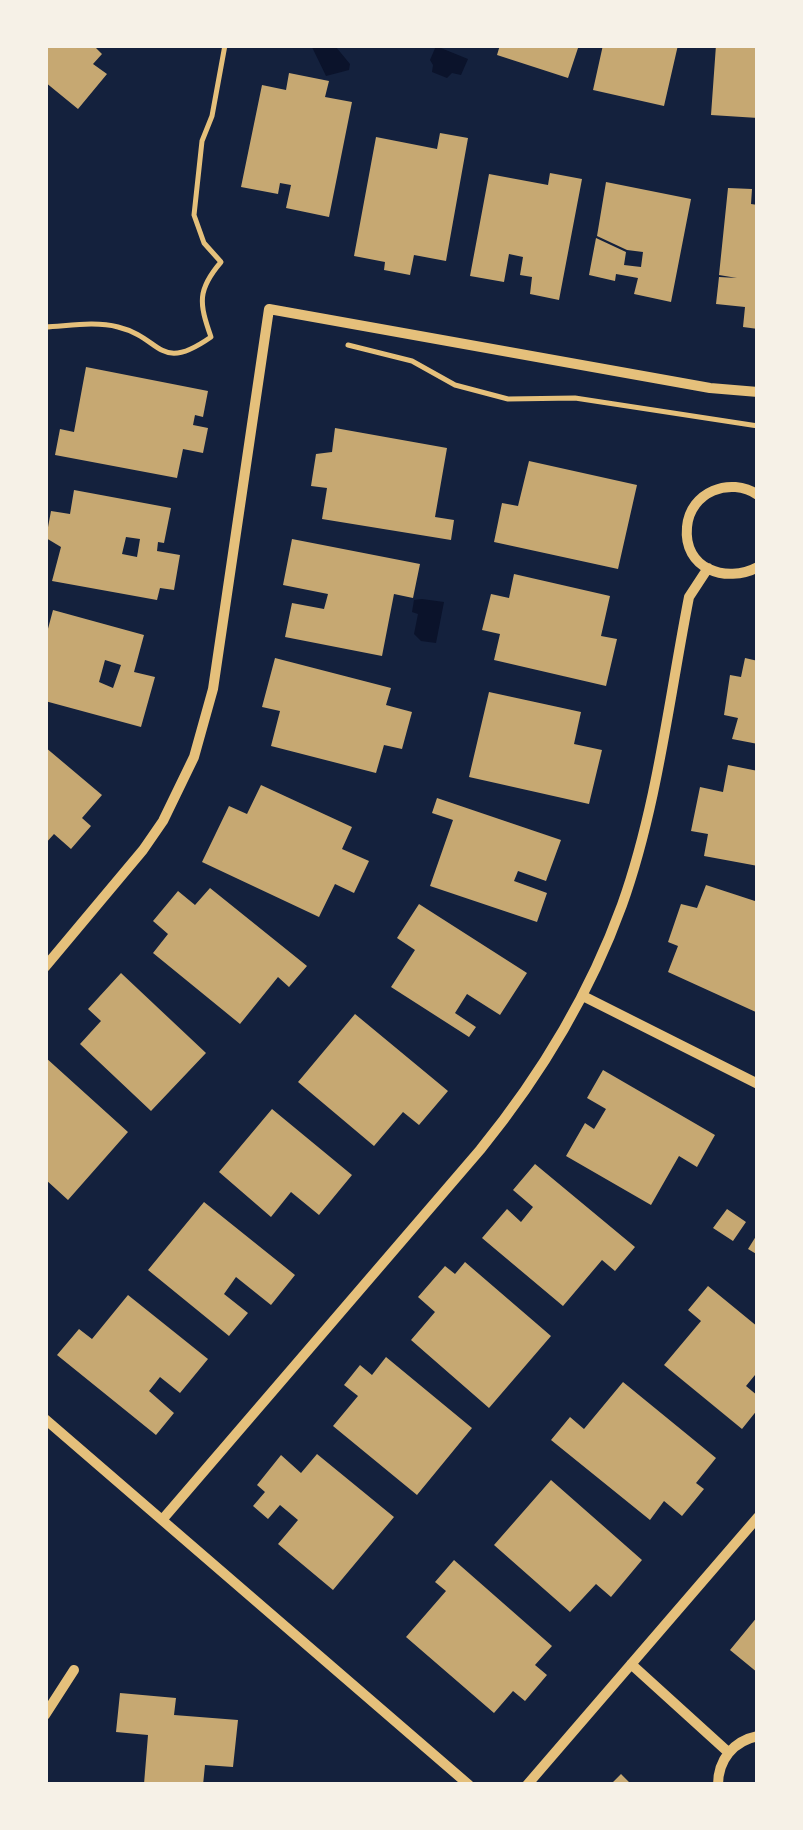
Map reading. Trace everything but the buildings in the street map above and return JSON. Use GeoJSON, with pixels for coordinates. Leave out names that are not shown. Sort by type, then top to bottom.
{"type":"FeatureCollection","features":[{"type":"Feature","properties":{"kind":"street"},"geometry":{"type":"LineString","coordinates":[[45,966],[143,850],[163,821],[194,758],[213,689],[270,309],[710,388],[758,392]]}},
{"type":"Feature","properties":{"kind":"street"},"geometry":{"type":"LineString","coordinates":[[758,494],[736,486],[720,487],[697,503],[687,528],[694,554],[708,568],[729,576],[758,567]]}},
{"type":"Feature","properties":{"kind":"street"},"geometry":{"type":"LineString","coordinates":[[162,1520],[490,1138],[553,1050],[611,934],[638,854],[689,597],[708,568]]}},
{"type":"Feature","properties":{"kind":"street"},"geometry":{"type":"LineString","coordinates":[[583,996],[758,1084]]}},
{"type":"Feature","properties":{"kind":"street"},"geometry":{"type":"LineString","coordinates":[[45,1419],[469,1785]]}},
{"type":"Feature","properties":{"kind":"street"},"geometry":{"type":"LineString","coordinates":[[527,1785],[758,1517]]}},
{"type":"Feature","properties":{"kind":"street"},"geometry":{"type":"LineString","coordinates":[[631,1664],[728,1752]]}},
{"type":"Feature","properties":{"kind":"street"},"geometry":{"type":"LineString","coordinates":[[45,1715],[74,1670]]}},
{"type":"Feature","properties":{"kind":"street"},"geometry":{"type":"LineString","coordinates":[[718,1785],[720,1765],[728,1752],[738,1742],[758,1736]]}},
{"type":"Feature","properties":{"kind":"path"},"geometry":{"type":"LineString","coordinates":[[45,327],[120,327],[168,354],[189,352],[211,337],[201,308],[205,280],[221,262],[204,244],[194,214],[202,141],[212,116],[225,45]]}},
{"type":"Feature","properties":{"kind":"path"},"geometry":{"type":"LineString","coordinates":[[338,340],[354,348],[412,360],[456,385],[508,399],[575,398],[758,426]]}},
{"type":"Feature","properties":{"kind":"water"},"geometry":{"type":"Polygon","coordinates":[[[311,45],[336,47],[350,64],[349,70],[326,76],[311,45]]]}},
{"type":"Feature","properties":{"kind":"water"},"geometry":{"type":"Polygon","coordinates":[[[436,46],[468,59],[461,75],[452,73],[447,78],[432,72],[430,60],[436,46]]]}},
{"type":"Feature","properties":{"kind":"water"},"geometry":{"type":"Polygon","coordinates":[[[414,600],[444,602],[436,643],[421,641],[414,634],[418,614],[412,612],[414,600]]]}}]}
